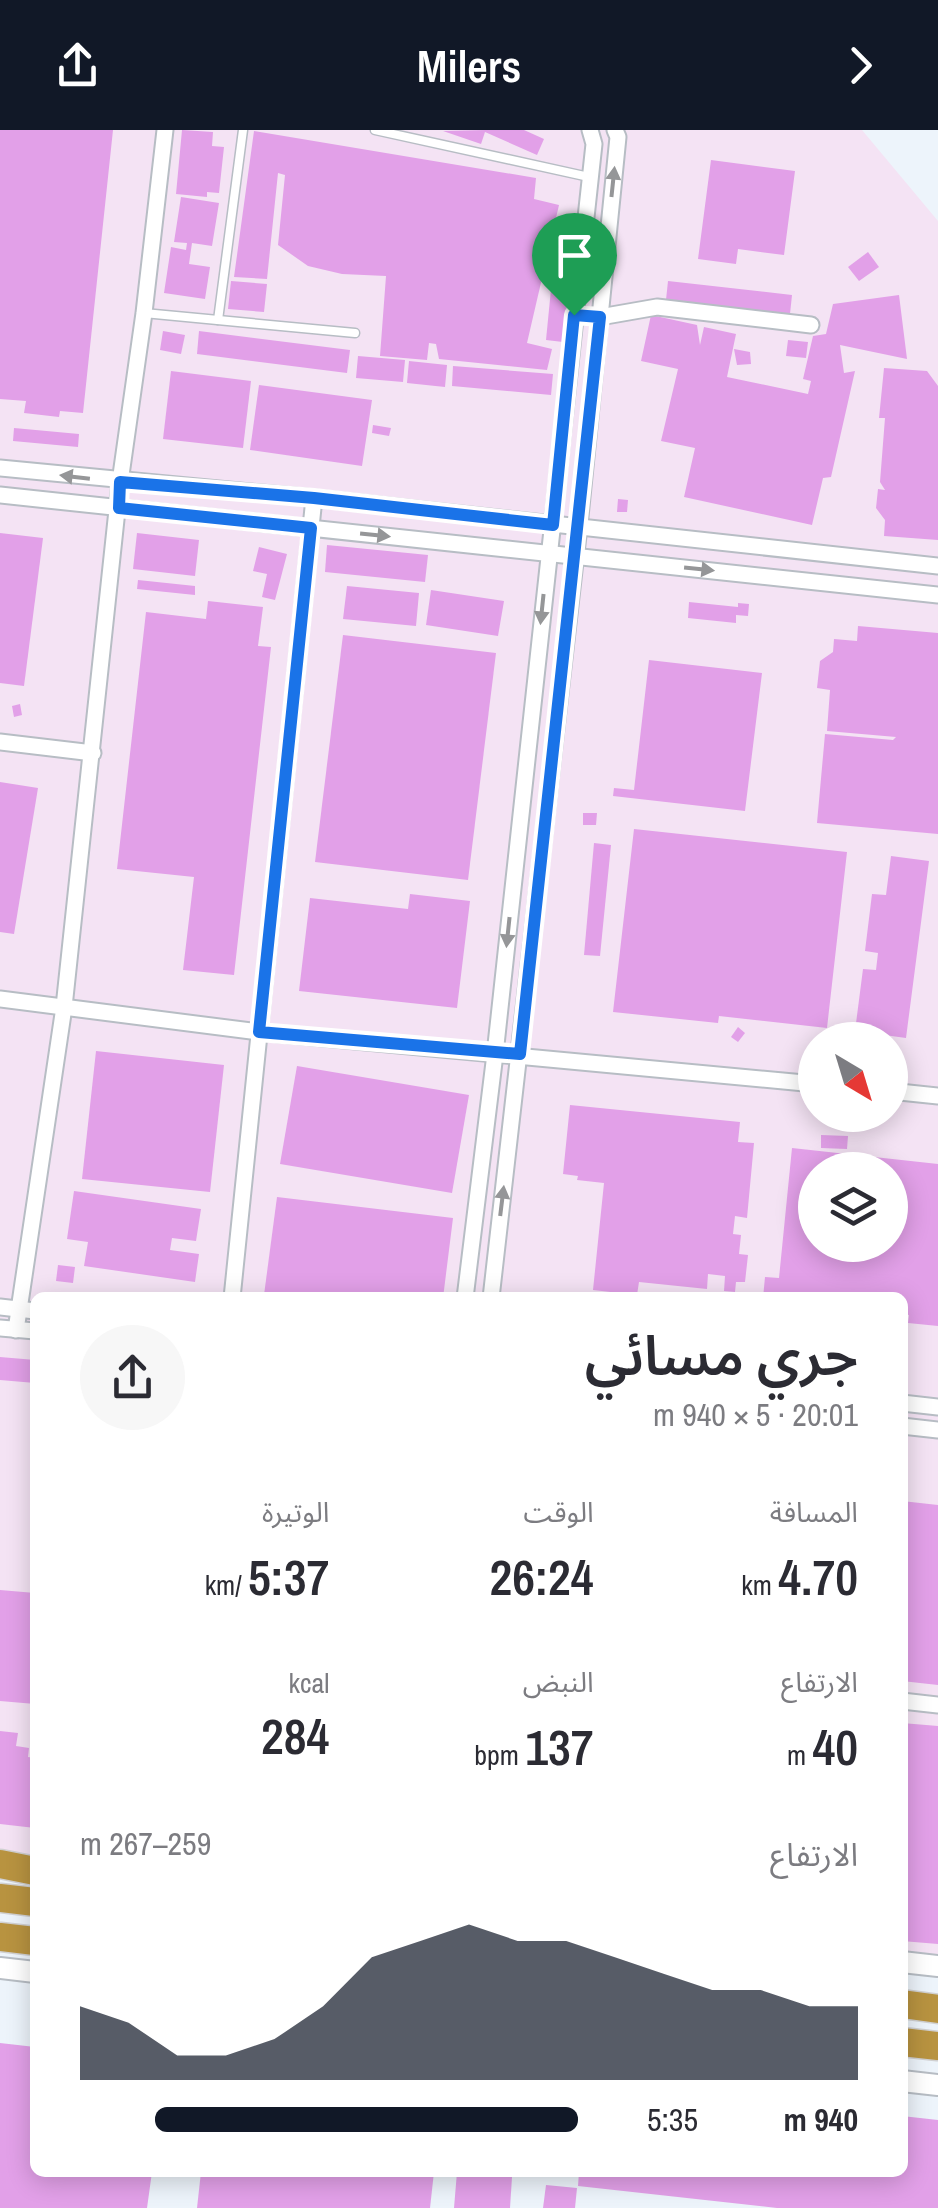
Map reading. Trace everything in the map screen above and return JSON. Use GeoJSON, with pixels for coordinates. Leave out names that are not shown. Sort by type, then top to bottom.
{"type":"FeatureCollection","features":[{"type":"Feature","properties":{"kind":"highway"},"geometry":{"type":"LineString","coordinates":[[0,1862],[30,1867]]}},
{"type":"Feature","properties":{"kind":"highway"},"geometry":{"type":"LineString","coordinates":[[0,1898],[30,1901]]}},
{"type":"Feature","properties":{"kind":"highway"},"geometry":{"type":"LineString","coordinates":[[0,1937],[30,1940]]}},
{"type":"Feature","properties":{"kind":"highway"},"geometry":{"type":"LineString","coordinates":[[908,2005],[938,2008]]}},
{"type":"Feature","properties":{"kind":"highway"},"geometry":{"type":"LineString","coordinates":[[908,2043],[938,2046]]}},
{"type":"Feature","properties":{"kind":"main road"},"geometry":{"type":"LineString","coordinates":[[908,1963],[938,1966]]}},
{"type":"Feature","properties":{"kind":"main road"},"geometry":{"type":"LineString","coordinates":[[0,1968],[30,1971]]}},
{"type":"Feature","properties":{"kind":"main road"},"geometry":{"type":"LineString","coordinates":[[908,2082],[938,2086]]}},
{"type":"Feature","properties":{"kind":"street"},"geometry":{"type":"LineString","coordinates":[[30,1292],[93,753],[120,482],[165,130]]}},
{"type":"Feature","properties":{"kind":"street"},"geometry":{"type":"LineString","coordinates":[[465,1292],[594,144],[590,130]]}},
{"type":"Feature","properties":{"kind":"street"},"geometry":{"type":"LineString","coordinates":[[492,1292],[578,528],[618,138],[615,130]]}},
{"type":"Feature","properties":{"kind":"street"},"geometry":{"type":"LineString","coordinates":[[574,315],[600,317],[658,307],[811,325]]}},
{"type":"Feature","properties":{"kind":"street"},"geometry":{"type":"LineString","coordinates":[[0,468],[938,566]]}},
{"type":"Feature","properties":{"kind":"street"},"geometry":{"type":"LineString","coordinates":[[0,495],[938,596]]}},
{"type":"Feature","properties":{"kind":"street"},"geometry":{"type":"LineString","coordinates":[[233,1292],[314,498]]}},
{"type":"Feature","properties":{"kind":"street"},"geometry":{"type":"LineString","coordinates":[[646,564],[650,535]]}},
{"type":"Feature","properties":{"kind":"street"},"geometry":{"type":"LineString","coordinates":[[841,585],[842,556]]}},
{"type":"Feature","properties":{"kind":"street"},"geometry":{"type":"LineString","coordinates":[[0,742],[93,753]]}},
{"type":"Feature","properties":{"kind":"street"},"geometry":{"type":"LineString","coordinates":[[0,1000],[259,1032],[798,1082]]}},
{"type":"Feature","properties":{"kind":"street"},"geometry":{"type":"LineString","coordinates":[[908,1093],[938,1096]]}},
{"type":"Feature","properties":{"kind":"street"},"geometry":{"type":"LineString","coordinates":[[468,1257],[496,1249]]}},
{"type":"Feature","properties":{"kind":"street"},"geometry":{"type":"LineString","coordinates":[[0,1308],[28,1311]]}},
{"type":"Feature","properties":{"kind":"street"},"geometry":{"type":"LineString","coordinates":[[8,1329],[28,1311]]}},
{"type":"Feature","properties":{"kind":"street"},"geometry":{"type":"LineString","coordinates":[[908,1404],[938,1406]]}},
{"type":"Feature","properties":{"kind":"street"},"geometry":{"type":"LineString","coordinates":[[908,1427],[938,1430]]}},
{"type":"Feature","properties":{"kind":"street"},"geometry":{"type":"LineString","coordinates":[[908,1702],[938,1705]]}},
{"type":"Feature","properties":{"kind":"lane"},"geometry":{"type":"LineString","coordinates":[[218,320],[243,130]]}},
{"type":"Feature","properties":{"kind":"lane"},"geometry":{"type":"LineString","coordinates":[[375,130],[589,177]]}},
{"type":"Feature","properties":{"kind":"lane"},"geometry":{"type":"LineString","coordinates":[[144,313],[355,333]]}},
{"type":"Feature","properties":{"kind":"shaded area"},"geometry":{"type":"Polygon","coordinates":[[[0,130],[862,130],[938,221],[938,1961],[908,1958],[908,1292],[30,1292],[30,1860],[0,1857],[0,130]]]}},
{"type":"Feature","properties":{"kind":"building"},"geometry":{"type":"Polygon","coordinates":[[[0,130],[113,130],[83,413],[60,411],[59,417],[24,413],[26,401],[0,399],[0,130]]]}},
{"type":"Feature","properties":{"kind":"building"},"geometry":{"type":"Polygon","coordinates":[[[182,130],[213,132],[212,146],[224,147],[219,193],[207,192],[207,197],[176,194],[182,130]]]}},
{"type":"Feature","properties":{"kind":"building"},"geometry":{"type":"Polygon","coordinates":[[[524,130],[544,139],[537,155],[485,132],[481,144],[443,131],[524,130]]]}},
{"type":"Feature","properties":{"kind":"building"},"geometry":{"type":"Polygon","coordinates":[[[254,131],[536,178],[534,199],[559,205],[527,343],[552,349],[547,370],[439,359],[436,344],[429,343],[427,360],[380,356],[386,276],[342,274],[308,266],[278,245],[285,175],[278,173],[267,279],[234,277],[254,131]]]}},
{"type":"Feature","properties":{"kind":"building"},"geometry":{"type":"Polygon","coordinates":[[[711,160],[795,171],[784,255],[738,249],[736,264],[698,259],[711,160]]]}},
{"type":"Feature","properties":{"kind":"building"},"geometry":{"type":"Polygon","coordinates":[[[181,197],[219,203],[212,246],[192,243],[189,264],[210,267],[205,299],[164,293],[171,247],[186,250],[187,243],[174,242],[181,197]]]}},
{"type":"Feature","properties":{"kind":"building"},"geometry":{"type":"Polygon","coordinates":[[[868,252],[879,267],[859,281],[848,267],[868,252]]]}},
{"type":"Feature","properties":{"kind":"building"},"geometry":{"type":"Polygon","coordinates":[[[553,269],[570,271],[563,342],[546,340],[553,269]]]}},
{"type":"Feature","properties":{"kind":"building"},"geometry":{"type":"Polygon","coordinates":[[[231,281],[267,284],[264,312],[228,309],[231,281]]]}},
{"type":"Feature","properties":{"kind":"building"},"geometry":{"type":"Polygon","coordinates":[[[668,281],[792,295],[790,314],[666,300],[668,281]]]}},
{"type":"Feature","properties":{"kind":"building"},"geometry":{"type":"Polygon","coordinates":[[[899,295],[907,359],[840,345],[844,373],[855,371],[831,477],[823,478],[812,525],[684,497],[695,448],[661,441],[678,369],[641,361],[651,315],[697,325],[700,345],[704,327],[736,334],[727,377],[808,394],[811,381],[803,379],[813,336],[826,334],[833,304],[899,295]]]}},
{"type":"Feature","properties":{"kind":"building"},"geometry":{"type":"Polygon","coordinates":[[[163,331],[185,335],[181,354],[160,350],[163,331]]]}},
{"type":"Feature","properties":{"kind":"building"},"geometry":{"type":"Polygon","coordinates":[[[199,331],[350,350],[347,373],[197,354],[199,331]]]}},
{"type":"Feature","properties":{"kind":"building"},"geometry":{"type":"Polygon","coordinates":[[[788,340],[808,342],[806,358],[786,356],[788,340]]]}},
{"type":"Feature","properties":{"kind":"building"},"geometry":{"type":"Polygon","coordinates":[[[734,349],[750,352],[751,364],[737,365],[734,349]]]}},
{"type":"Feature","properties":{"kind":"building"},"geometry":{"type":"Polygon","coordinates":[[[358,356],[405,360],[403,382],[356,378],[358,356]]]}},
{"type":"Feature","properties":{"kind":"building"},"geometry":{"type":"Polygon","coordinates":[[[409,361],[447,365],[445,387],[407,383],[409,361]]]}},
{"type":"Feature","properties":{"kind":"building"},"geometry":{"type":"Polygon","coordinates":[[[453,366],[553,374],[551,395],[452,386],[453,366]]]}},
{"type":"Feature","properties":{"kind":"building"},"geometry":{"type":"Polygon","coordinates":[[[884,368],[927,371],[938,386],[938,540],[884,536],[885,520],[876,508],[878,489],[885,490],[880,482],[885,418],[879,418],[884,368]]]}},
{"type":"Feature","properties":{"kind":"building"},"geometry":{"type":"Polygon","coordinates":[[[171,371],[251,381],[243,448],[163,439],[171,371]]]}},
{"type":"Feature","properties":{"kind":"building"},"geometry":{"type":"Polygon","coordinates":[[[259,385],[372,400],[362,466],[250,450],[259,385]]]}},
{"type":"Feature","properties":{"kind":"building"},"geometry":{"type":"Polygon","coordinates":[[[373,425],[391,428],[389,436],[372,433],[373,425]]]}},
{"type":"Feature","properties":{"kind":"building"},"geometry":{"type":"Polygon","coordinates":[[[14,428],[79,434],[78,447],[13,441],[14,428]]]}},
{"type":"Feature","properties":{"kind":"building"},"geometry":{"type":"Polygon","coordinates":[[[618,499],[628,500],[627,512],[617,512],[618,499]]]}},
{"type":"Feature","properties":{"kind":"building"},"geometry":{"type":"Polygon","coordinates":[[[0,533],[43,538],[24,686],[0,683],[0,533]]]}},
{"type":"Feature","properties":{"kind":"building"},"geometry":{"type":"Polygon","coordinates":[[[137,533],[199,540],[195,576],[133,569],[137,533]]]}},
{"type":"Feature","properties":{"kind":"building"},"geometry":{"type":"Polygon","coordinates":[[[327,545],[428,555],[425,582],[325,572],[327,545]]]}},
{"type":"Feature","properties":{"kind":"building"},"geometry":{"type":"Polygon","coordinates":[[[259,547],[287,554],[275,600],[262,597],[267,574],[253,571],[259,547]]]}},
{"type":"Feature","properties":{"kind":"building"},"geometry":{"type":"Polygon","coordinates":[[[138,580],[195,586],[195,595],[137,589],[138,580]]]}},
{"type":"Feature","properties":{"kind":"building"},"geometry":{"type":"Polygon","coordinates":[[[347,586],[419,593],[416,626],[343,619],[347,586]]]}},
{"type":"Feature","properties":{"kind":"building"},"geometry":{"type":"Polygon","coordinates":[[[431,590],[504,601],[498,636],[426,625],[431,590]]]}},
{"type":"Feature","properties":{"kind":"building"},"geometry":{"type":"Polygon","coordinates":[[[208,601],[263,607],[258,646],[271,647],[234,975],[183,970],[194,877],[117,869],[146,612],[206,619],[208,601]]]}},
{"type":"Feature","properties":{"kind":"building"},"geometry":{"type":"Polygon","coordinates":[[[689,602],[738,607],[738,603],[749,604],[748,616],[736,615],[736,623],[688,618],[689,602]]]}},
{"type":"Feature","properties":{"kind":"building"},"geometry":{"type":"Polygon","coordinates":[[[858,626],[938,633],[938,834],[817,823],[825,734],[893,740],[896,737],[827,731],[830,690],[817,688],[820,661],[833,652],[834,639],[857,641],[858,626]]]}},
{"type":"Feature","properties":{"kind":"building"},"geometry":{"type":"Polygon","coordinates":[[[343,635],[496,653],[468,880],[315,862],[343,635]]]}},
{"type":"Feature","properties":{"kind":"building"},"geometry":{"type":"Polygon","coordinates":[[[649,660],[762,673],[745,811],[613,796],[614,788],[634,790],[649,660]]]}},
{"type":"Feature","properties":{"kind":"building"},"geometry":{"type":"Polygon","coordinates":[[[20,704],[22,715],[14,717],[12,706],[20,704]]]}},
{"type":"Feature","properties":{"kind":"building"},"geometry":{"type":"Polygon","coordinates":[[[0,782],[38,788],[14,934],[0,932],[0,782]]]}},
{"type":"Feature","properties":{"kind":"building"},"geometry":{"type":"Polygon","coordinates":[[[583,813],[597,813],[596,825],[583,825],[583,813]]]}},
{"type":"Feature","properties":{"kind":"building"},"geometry":{"type":"Polygon","coordinates":[[[634,829],[847,852],[828,1022],[798,1025],[719,1016],[718,1023],[613,1012],[634,829]]]}},
{"type":"Feature","properties":{"kind":"building"},"geometry":{"type":"Polygon","coordinates":[[[594,843],[611,845],[600,956],[584,955],[594,843]]]}},
{"type":"Feature","properties":{"kind":"building"},"geometry":{"type":"Polygon","coordinates":[[[891,856],[929,861],[908,1023],[856,1022],[863,969],[876,970],[878,953],[865,951],[872,894],[886,895],[891,856]]]}},
{"type":"Feature","properties":{"kind":"building"},"geometry":{"type":"Polygon","coordinates":[[[410,894],[470,901],[457,1008],[299,991],[310,898],[408,909],[410,894]]]}},
{"type":"Feature","properties":{"kind":"building"},"geometry":{"type":"Polygon","coordinates":[[[738,1027],[745,1033],[738,1042],[731,1037],[738,1027]]]}},
{"type":"Feature","properties":{"kind":"building"},"geometry":{"type":"Polygon","coordinates":[[[96,1051],[224,1065],[210,1192],[82,1179],[96,1051]]]}},
{"type":"Feature","properties":{"kind":"building"},"geometry":{"type":"Polygon","coordinates":[[[297,1066],[469,1095],[452,1193],[280,1164],[297,1066]]]}},
{"type":"Feature","properties":{"kind":"building"},"geometry":{"type":"Polygon","coordinates":[[[570,1105],[740,1122],[738,1142],[754,1143],[747,1218],[735,1216],[733,1234],[741,1235],[739,1254],[748,1255],[745,1282],[736,1282],[735,1292],[724,1291],[725,1276],[708,1274],[707,1289],[639,1282],[637,1292],[593,1290],[604,1183],[563,1174],[570,1105]]]}},
{"type":"Feature","properties":{"kind":"building"},"geometry":{"type":"Polygon","coordinates":[[[821,1135],[848,1136],[847,1149],[821,1148],[821,1135]]]}},
{"type":"Feature","properties":{"kind":"building"},"geometry":{"type":"Polygon","coordinates":[[[792,1148],[828,1152],[798,1152],[798,1262],[908,1262],[908,1161],[938,1164],[938,1326],[908,1323],[908,1292],[764,1292],[765,1277],[779,1278],[792,1148]]]}},
{"type":"Feature","properties":{"kind":"building"},"geometry":{"type":"Polygon","coordinates":[[[74,1191],[201,1209],[196,1241],[172,1238],[170,1250],[199,1254],[195,1282],[84,1266],[88,1242],[67,1239],[74,1191]]]}},
{"type":"Feature","properties":{"kind":"building"},"geometry":{"type":"Polygon","coordinates":[[[277,1197],[453,1218],[444,1292],[264,1292],[277,1197]]]}},
{"type":"Feature","properties":{"kind":"building"},"geometry":{"type":"Polygon","coordinates":[[[58,1265],[75,1267],[73,1283],[56,1281],[58,1265]]]}},
{"type":"Feature","properties":{"kind":"building"},"geometry":{"type":"Polygon","coordinates":[[[0,1357],[30,1360],[30,1383],[0,1380],[0,1357]]]}},
{"type":"Feature","properties":{"kind":"building"},"geometry":{"type":"Polygon","coordinates":[[[908,1502],[938,1505],[938,1685],[908,1682],[908,1502]]]}},
{"type":"Feature","properties":{"kind":"building"},"geometry":{"type":"Polygon","coordinates":[[[0,1590],[30,1593],[30,1704],[0,1701],[0,1590]]]}},
{"type":"Feature","properties":{"kind":"building"},"geometry":{"type":"Polygon","coordinates":[[[908,1724],[938,1726],[938,1944],[908,1942],[908,1724]]]}},
{"type":"Feature","properties":{"kind":"building"},"geometry":{"type":"Polygon","coordinates":[[[0,1731],[18,1733],[16,1746],[29,1748],[30,1827],[0,1824],[0,1731]]]}},
{"type":"Feature","properties":{"kind":"building"},"geometry":{"type":"Polygon","coordinates":[[[0,2043],[30,2046],[30,2177],[151,2177],[147,2208],[0,2208],[0,2043]]]}},
{"type":"Feature","properties":{"kind":"building"},"geometry":{"type":"Polygon","coordinates":[[[908,2117],[938,2120],[938,2208],[777,2208],[578,2186],[579,2177],[908,2177],[908,2117]]]}},
{"type":"Feature","properties":{"kind":"building"},"geometry":{"type":"Polygon","coordinates":[[[200,2177],[433,2177],[430,2208],[197,2208],[200,2177]]]}},
{"type":"Feature","properties":{"kind":"building"},"geometry":{"type":"Polygon","coordinates":[[[457,2177],[512,2177],[510,2208],[454,2208],[457,2177]]]}},
{"type":"Feature","properties":{"kind":"building"},"geometry":{"type":"Polygon","coordinates":[[[546,2185],[577,2188],[575,2208],[543,2208],[546,2185]]]}},
{"type":"Feature","properties":{"kind":"route"},"geometry":{"type":"LineString","coordinates":[[574,315],[600,317],[520,1054],[259,1032],[311,528],[119,508],[120,482],[314,498],[553,525],[574,315]]}}]}
